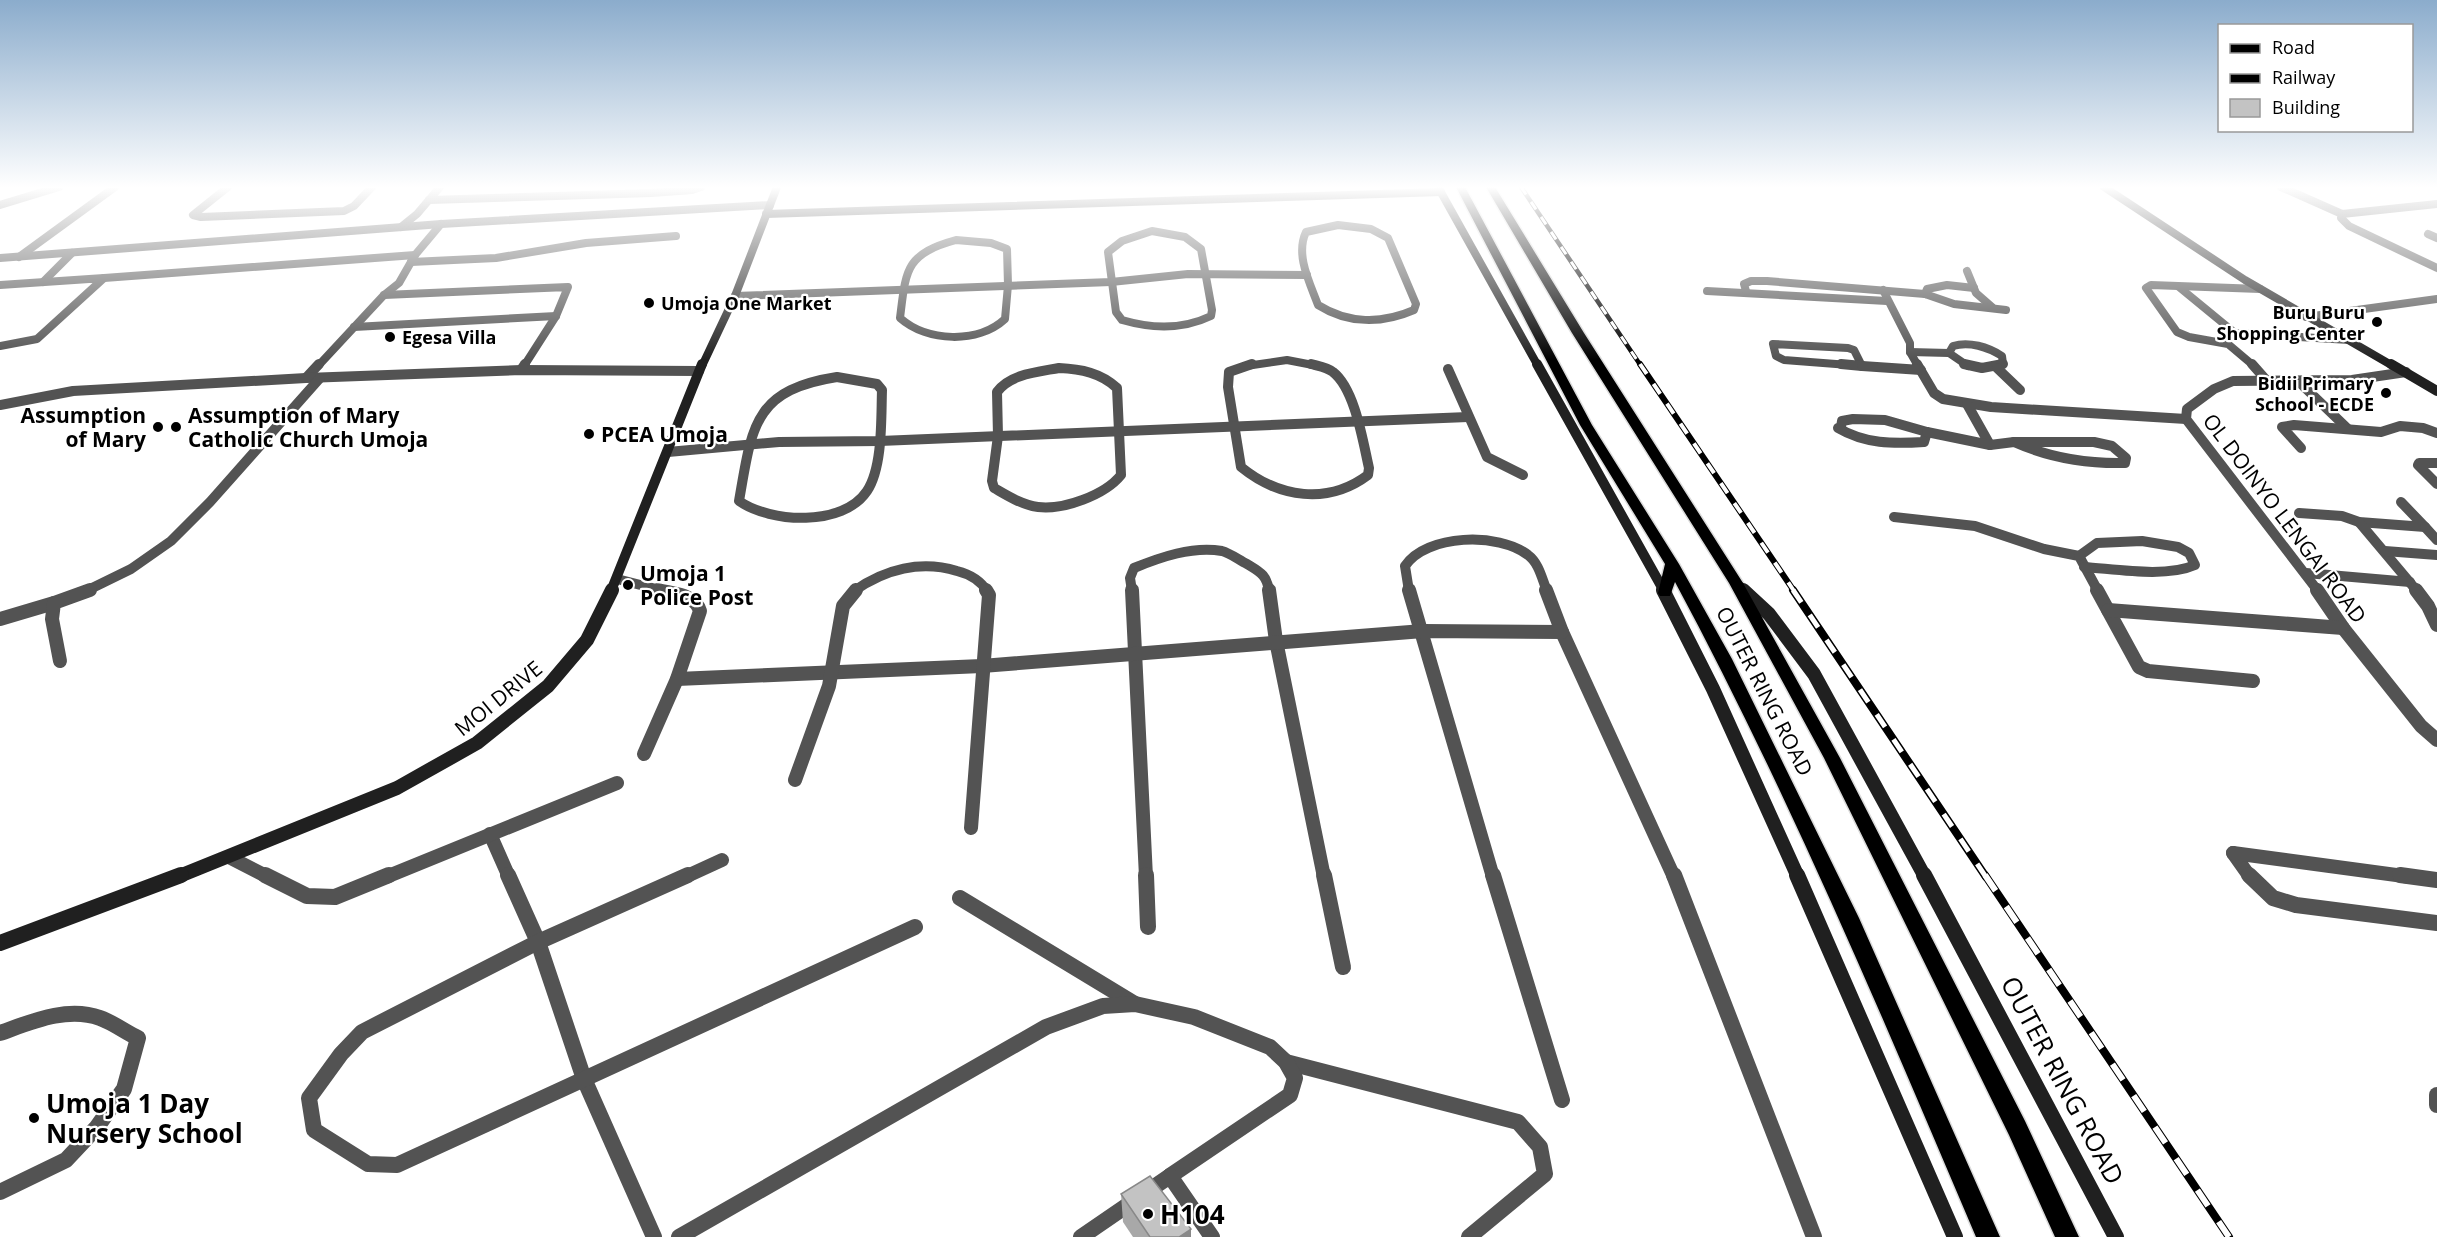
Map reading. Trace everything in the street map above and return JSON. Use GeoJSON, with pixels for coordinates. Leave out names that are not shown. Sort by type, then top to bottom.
{"type":"FeatureCollection","features":[{"type":"Feature","properties":{"kind":"main road","name":"MOI DRIVE"},"geometry":{"type":"LineString","coordinates":[[0,943],[229,857],[397,788],[477,743],[549,686],[588,640],[616,579],[699,371],[735,296],[755,245]]}},
{"type":"Feature","properties":{"kind":"main road"},"geometry":{"type":"LineString","coordinates":[[1470,245],[1665,593],[1713,689],[1955,1237]]}},
{"type":"Feature","properties":{"kind":"main road","name":"OUTER RING ROAD"},"geometry":{"type":"LineString","coordinates":[[1491,245],[1586,425],[1672,564],[1730,672],[1849,918],[1988,1237]]}},
{"type":"Feature","properties":{"kind":"main road","name":"OUTER RING ROAD"},"geometry":{"type":"LineString","coordinates":[[1525,245],[1736,583],[1832,758],[2017,1128],[2067,1237]]}},
{"type":"Feature","properties":{"kind":"main road"},"geometry":{"type":"LineString","coordinates":[[2192,245],[2260,289],[2437,391]]}},
{"type":"Feature","properties":{"kind":"main road"},"geometry":{"type":"LineString","coordinates":[[1665,593],[1672,564]]}},
{"type":"Feature","properties":{"kind":"main road","name":"OUTER RING ROAD"},"geometry":{"type":"LineString","coordinates":[[1736,583],[1769,614],[1814,674],[1908,844],[2116,1237]]}},
{"type":"Feature","properties":{"kind":"street"},"geometry":{"type":"LineString","coordinates":[[18,257],[35,245]]}},
{"type":"Feature","properties":{"kind":"street"},"geometry":{"type":"LineString","coordinates":[[0,258],[181,245]]}},
{"type":"Feature","properties":{"kind":"street"},"geometry":{"type":"LineString","coordinates":[[306,378],[384,295],[399,283],[424,245]]}},
{"type":"Feature","properties":{"kind":"street"},"geometry":{"type":"LineString","coordinates":[[0,285],[288,263],[496,258],[576,245]]}},
{"type":"Feature","properties":{"kind":"street"},"geometry":{"type":"LineString","coordinates":[[943,245],[918,254],[912,261],[903,289],[900,318],[905,325],[916,331],[938,337],[956,337],[1002,324],[1005,319],[1008,285],[1007,249],[996,245]]}},
{"type":"Feature","properties":{"kind":"street"},"geometry":{"type":"LineString","coordinates":[[1118,245],[1108,252],[1116,312],[1122,320],[1156,327],[1200,322],[1211,316],[1208,276],[1201,249],[1197,245]]}},
{"type":"Feature","properties":{"kind":"street"},"geometry":{"type":"LineString","coordinates":[[1302,245],[1308,275],[1318,305],[1335,314],[1377,322],[1406,314],[1414,309],[1416,304],[1391,245]]}},
{"type":"Feature","properties":{"kind":"street"},"geometry":{"type":"LineString","coordinates":[[2388,245],[2437,268]]}},
{"type":"Feature","properties":{"kind":"street"},"geometry":{"type":"LineString","coordinates":[[43,282],[72,253]]}},
{"type":"Feature","properties":{"kind":"street"},"geometry":{"type":"LineString","coordinates":[[1966,271],[1974,288],[1992,307]]}},
{"type":"Feature","properties":{"kind":"street"},"geometry":{"type":"LineString","coordinates":[[735,296],[1111,282],[1164,275],[1308,275]]}},
{"type":"Feature","properties":{"kind":"street"},"geometry":{"type":"LineString","coordinates":[[0,346],[21,343],[44,334],[104,278]]}},
{"type":"Feature","properties":{"kind":"street"},"geometry":{"type":"LineString","coordinates":[[1746,291],[1744,284],[1751,281],[1883,290],[1925,294],[1946,302],[2006,310]]}},
{"type":"Feature","properties":{"kind":"street"},"geometry":{"type":"LineString","coordinates":[[1925,294],[1927,290],[1942,285],[1974,288]]}},
{"type":"Feature","properties":{"kind":"street"},"geometry":{"type":"LineString","coordinates":[[2260,289],[2151,285],[2146,288],[2177,332],[2184,336],[2228,344],[2238,351],[2267,381]]}},
{"type":"Feature","properties":{"kind":"street"},"geometry":{"type":"LineString","coordinates":[[384,295],[568,287],[556,316],[521,370]]}},
{"type":"Feature","properties":{"kind":"street"},"geometry":{"type":"LineString","coordinates":[[2179,287],[2190,298],[2219,317],[2235,333],[2349,340]]}},
{"type":"Feature","properties":{"kind":"street"},"geometry":{"type":"LineString","coordinates":[[1883,290],[1910,343],[1910,352],[1934,393],[1943,399],[1967,404],[2186,420]]}},
{"type":"Feature","properties":{"kind":"street"},"geometry":{"type":"LineString","coordinates":[[1707,291],[1746,291],[1887,301]]}},
{"type":"Feature","properties":{"kind":"street"},"geometry":{"type":"LineString","coordinates":[[2306,316],[2437,299]]}},
{"type":"Feature","properties":{"kind":"street"},"geometry":{"type":"LineString","coordinates":[[354,327],[395,322],[556,316]]}},
{"type":"Feature","properties":{"kind":"street"},"geometry":{"type":"LineString","coordinates":[[2228,344],[2235,333]]}},
{"type":"Feature","properties":{"kind":"street"},"geometry":{"type":"LineString","coordinates":[[1910,352],[1949,353],[1953,358],[1970,366],[1997,368],[2003,364],[2004,360],[2002,356],[1988,348],[1959,344],[1953,346],[1949,353]]}},
{"type":"Feature","properties":{"kind":"street"},"geometry":{"type":"LineString","coordinates":[[1862,366],[1854,350],[1848,348],[1773,345],[1779,359],[1862,366],[1921,370]]}},
{"type":"Feature","properties":{"kind":"street"},"geometry":{"type":"LineString","coordinates":[[1287,360],[1332,371],[1342,380],[1357,420],[1369,468],[1368,475],[1344,490],[1318,494],[1297,494],[1272,488],[1250,476],[1241,467],[1235,427],[1228,387],[1229,372],[1237,368],[1287,360]]}},
{"type":"Feature","properties":{"kind":"street"},"geometry":{"type":"LineString","coordinates":[[1059,368],[1073,368],[1094,374],[1110,381],[1117,388],[1121,475],[1118,481],[1110,487],[1048,507],[1029,505],[994,488],[992,481],[998,436],[1000,387],[1038,372],[1059,368]]}},
{"type":"Feature","properties":{"kind":"street"},"geometry":{"type":"LineString","coordinates":[[1997,368],[2020,390]]}},
{"type":"Feature","properties":{"kind":"street"},"geometry":{"type":"LineString","coordinates":[[1448,369],[1487,456],[1491,461],[1522,475]]}},
{"type":"Feature","properties":{"kind":"street"},"geometry":{"type":"LineString","coordinates":[[0,405],[73,391],[306,378],[521,370],[699,371]]}},
{"type":"Feature","properties":{"kind":"street","name":"OL DOINYO LENGAI ROAD"},"geometry":{"type":"LineString","coordinates":[[2406,372],[2352,380],[2233,381],[2214,389],[2187,409],[2186,420],[2306,573],[2343,628],[2421,726],[2437,740]]}},
{"type":"Feature","properties":{"kind":"street"},"geometry":{"type":"LineString","coordinates":[[837,377],[877,384],[882,390],[880,441],[869,489],[860,501],[836,511],[806,519],[778,518],[747,509],[739,501],[748,446],[768,405],[790,389],[814,380],[837,377]]}},
{"type":"Feature","properties":{"kind":"street"},"geometry":{"type":"LineString","coordinates":[[0,619],[54,603],[122,574],[170,543],[259,448],[320,378]]}},
{"type":"Feature","properties":{"kind":"street"},"geometry":{"type":"LineString","coordinates":[[2300,382],[2347,428]]}},
{"type":"Feature","properties":{"kind":"street"},"geometry":{"type":"LineString","coordinates":[[1967,404],[1990,445]]}},
{"type":"Feature","properties":{"kind":"street"},"geometry":{"type":"LineString","coordinates":[[668,452],[779,442],[880,441],[1468,417]]}},
{"type":"Feature","properties":{"kind":"street"},"geometry":{"type":"LineString","coordinates":[[1927,432],[1924,442],[1905,443],[1867,441],[1851,437],[1838,428],[1841,428],[1842,421],[1870,419],[1904,423],[1927,432],[1990,445],[2014,442],[2103,444],[2112,446],[2126,458],[2125,463],[2102,464],[2053,458],[2014,442]]}},
{"type":"Feature","properties":{"kind":"street"},"geometry":{"type":"LineString","coordinates":[[2301,448],[2282,427],[2294,424],[2381,432],[2400,426],[2423,428],[2437,434]]}},
{"type":"Feature","properties":{"kind":"street"},"geometry":{"type":"LineString","coordinates":[[2437,463],[2419,463],[2418,465],[2437,484]]}},
{"type":"Feature","properties":{"kind":"street"},"geometry":{"type":"LineString","coordinates":[[2401,502],[2437,540]]}},
{"type":"Feature","properties":{"kind":"street"},"geometry":{"type":"LineString","coordinates":[[2299,513],[2342,516],[2359,522],[2425,527]]}},
{"type":"Feature","properties":{"kind":"street"},"geometry":{"type":"LineString","coordinates":[[1894,517],[1975,526],[2082,562],[2171,571],[2188,570],[2194,565],[2191,555],[2184,548],[2108,540],[2094,543],[2082,562]]}},
{"type":"Feature","properties":{"kind":"street"},"geometry":{"type":"LineString","coordinates":[[2359,522],[2433,607],[2437,625]]}},
{"type":"Feature","properties":{"kind":"street"},"geometry":{"type":"LineString","coordinates":[[1562,1100],[1529,998],[1423,631],[1406,580],[1405,566],[1411,557],[1456,540],[1477,539],[1511,546],[1529,555],[1538,567],[1562,632],[1676,880],[1814,1237]]}},
{"type":"Feature","properties":{"kind":"street"},"geometry":{"type":"LineString","coordinates":[[1148,927],[1130,578],[1134,568],[1165,556],[1189,551],[1223,550],[1263,573],[1268,581],[1276,640],[1343,967]]}},
{"type":"Feature","properties":{"kind":"street"},"geometry":{"type":"LineString","coordinates":[[2385,551],[2437,555]]}},
{"type":"Feature","properties":{"kind":"street"},"geometry":{"type":"LineString","coordinates":[[2082,562],[2139,667],[2148,671],[2253,681]]}},
{"type":"Feature","properties":{"kind":"street"},"geometry":{"type":"LineString","coordinates":[[795,780],[833,672],[845,601],[857,588],[916,565],[938,565],[971,576],[985,584],[990,595],[982,666],[971,828]]}},
{"type":"Feature","properties":{"kind":"street"},"geometry":{"type":"LineString","coordinates":[[2306,573],[2410,582]]}},
{"type":"Feature","properties":{"kind":"street"},"geometry":{"type":"LineString","coordinates":[[616,579],[690,598],[698,604],[700,611],[677,679],[644,754]]}},
{"type":"Feature","properties":{"kind":"street"},"geometry":{"type":"LineString","coordinates":[[54,603],[52,620],[60,661]]}},
{"type":"Feature","properties":{"kind":"street"},"geometry":{"type":"LineString","coordinates":[[2108,610],[2343,628]]}},
{"type":"Feature","properties":{"kind":"street"},"geometry":{"type":"LineString","coordinates":[[677,679],[982,666],[1133,655],[1276,640],[1423,631],[1562,632]]}},
{"type":"Feature","properties":{"kind":"street"},"geometry":{"type":"LineString","coordinates":[[229,857],[297,892],[324,898],[354,890],[617,783]]}},
{"type":"Feature","properties":{"kind":"street"},"geometry":{"type":"LineString","coordinates":[[490,834],[538,942],[584,1079],[654,1237]]}},
{"type":"Feature","properties":{"kind":"street"},"geometry":{"type":"LineString","coordinates":[[2437,880],[2232,853],[2253,880],[2273,898],[2296,905],[2423,923],[2437,922]]}},
{"type":"Feature","properties":{"kind":"street"},"geometry":{"type":"LineString","coordinates":[[722,860],[538,942],[362,1032],[309,1098],[314,1130],[368,1164],[397,1165],[915,927]]}},
{"type":"Feature","properties":{"kind":"street"},"geometry":{"type":"LineString","coordinates":[[960,898],[1135,1004]]}},
{"type":"Feature","properties":{"kind":"street"},"geometry":{"type":"LineString","coordinates":[[679,1237],[1046,1027],[1103,1006],[1135,1004],[1194,1017],[1270,1047],[1286,1062],[1295,1078],[1290,1095],[1081,1237]]}},
{"type":"Feature","properties":{"kind":"street"},"geometry":{"type":"LineString","coordinates":[[0,1033],[40,1018],[64,1013],[96,1017],[138,1038],[124,1089],[97,1127],[66,1160],[0,1192]]}},
{"type":"Feature","properties":{"kind":"street"},"geometry":{"type":"LineString","coordinates":[[1286,1062],[1518,1122],[1540,1147],[1545,1174],[1469,1237]]}},
{"type":"Feature","properties":{"kind":"street"},"geometry":{"type":"LineString","coordinates":[[2437,1095],[2437,1105]]}},
{"type":"Feature","properties":{"kind":"street"},"geometry":{"type":"LineString","coordinates":[[1170,1176],[1212,1237]]}},
{"type":"Feature","properties":{"kind":"building"},"geometry":{"type":"Polygon","coordinates":[[[1150,1176],[1191,1229],[1179,1237],[1150,1237],[1121,1194],[1150,1176]]]}},
{"type":"Feature","properties":{"kind":"railway"},"geometry":{"type":"LineString","coordinates":[[1560,245],[1641,366]]}},
{"type":"Feature","properties":{"kind":"railway"},"geometry":{"type":"LineString","coordinates":[[1640,364],[1794,591]]}},
{"type":"Feature","properties":{"kind":"railway"},"geometry":{"type":"LineString","coordinates":[[1793,590],[1986,877]]}},
{"type":"Feature","properties":{"kind":"railway"},"geometry":{"type":"LineString","coordinates":[[1985,875],[2229,1237]]}},
{"type":"Feature","properties":{"kind":"place","name":"Umoja One Market"},"geometry":{"type":"Point","coordinates":[649,303]}},
{"type":"Feature","properties":{"kind":"place","name":"Buru Buru Shopping Center"},"geometry":{"type":"Point","coordinates":[2377,322]}},
{"type":"Feature","properties":{"kind":"place","name":"Egesa Villa"},"geometry":{"type":"Point","coordinates":[390,337]}},
{"type":"Feature","properties":{"kind":"place","name":"Bidii Primary School - ECDE"},"geometry":{"type":"Point","coordinates":[2386,393]}},
{"type":"Feature","properties":{"kind":"place","name":"Assumption of Mary"},"geometry":{"type":"Point","coordinates":[158,427]}},
{"type":"Feature","properties":{"kind":"place","name":"Assumption of Mary Catholic Church Umoja"},"geometry":{"type":"Point","coordinates":[176,427]}},
{"type":"Feature","properties":{"kind":"place","name":"PCEA Umoja"},"geometry":{"type":"Point","coordinates":[589,434]}},
{"type":"Feature","properties":{"kind":"place","name":"Umoja 1 Police Post"},"geometry":{"type":"Point","coordinates":[628,585]}},
{"type":"Feature","properties":{"kind":"place","name":"Umoja 1 Day Nursery School"},"geometry":{"type":"Point","coordinates":[34,1118]}},
{"type":"Feature","properties":{"kind":"place","name":"H104"},"geometry":{"type":"Point","coordinates":[1148,1214]}}]}
